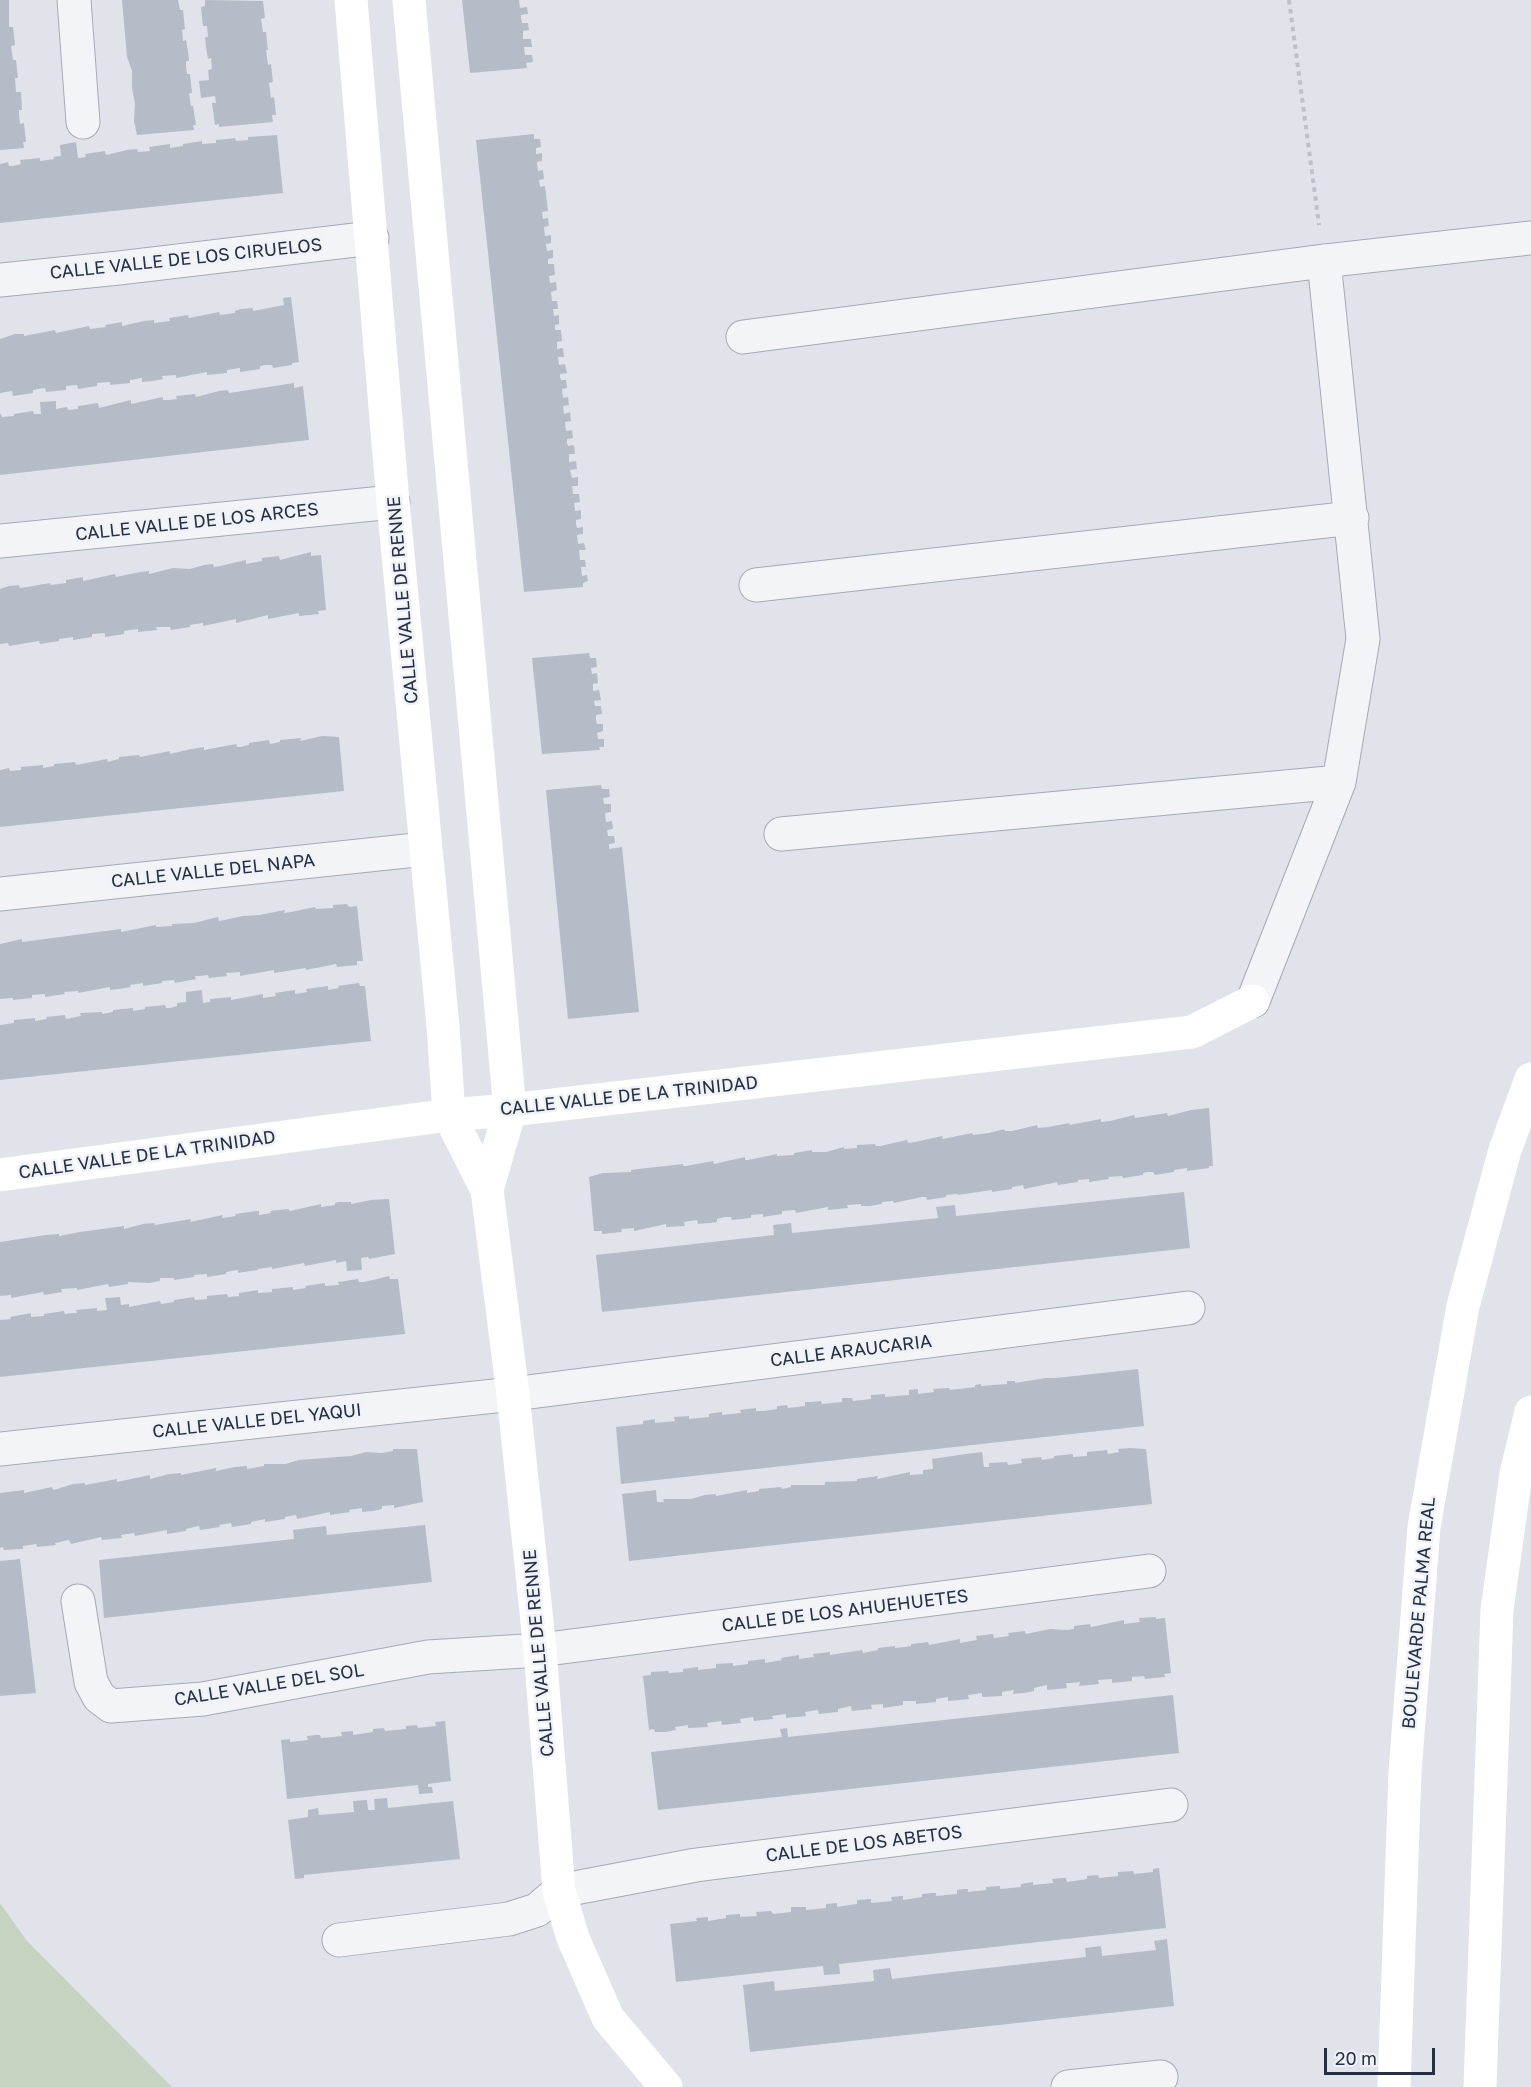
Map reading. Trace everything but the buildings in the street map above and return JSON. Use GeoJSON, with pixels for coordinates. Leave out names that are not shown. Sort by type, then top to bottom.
{"type":"FeatureCollection","features":[{"type":"Feature","properties":{"kind":"street"},"geometry":{"type":"LineString","coordinates":[[74,0],[83,122]]}},
{"type":"Feature","properties":{"kind":"street","name":"CALLE VALLE DE RENNE"},"geometry":{"type":"LineString","coordinates":[[351,0],[393,502],[443,1026],[449,1115],[487,1190],[513,1394],[540,1650],[559,1891],[577,1947],[608,2018],[666,2087]]}},
{"type":"Feature","properties":{"kind":"street","name":"CALLE VALLE DE RENNE"},"geometry":{"type":"LineString","coordinates":[[409,0],[510,1110],[487,1190]]}},
{"type":"Feature","properties":{"kind":"street","name":"CALLE VALLE DE LOS CIRUELOS"},"geometry":{"type":"LineString","coordinates":[[0,280],[372,238]]}},
{"type":"Feature","properties":{"kind":"street"},"geometry":{"type":"LineString","coordinates":[[743,337],[1324,261],[1531,238]]}},
{"type":"Feature","properties":{"kind":"street"},"geometry":{"type":"LineString","coordinates":[[781,834],[1339,782],[1363,639],[1324,261]]}},
{"type":"Feature","properties":{"kind":"street","name":"CALLE VALLE DE LOS ARCES"},"geometry":{"type":"LineString","coordinates":[[0,541],[393,502]]}},
{"type":"Feature","properties":{"kind":"street"},"geometry":{"type":"LineString","coordinates":[[756,585],[1352,518]]}},
{"type":"Feature","properties":{"kind":"street","name":"CALLE VALLE DE LA TRINIDAD"},"geometry":{"type":"LineString","coordinates":[[0,1175],[449,1115],[510,1110],[1192,1032],[1253,1001],[1339,782]]}},
{"type":"Feature","properties":{"kind":"street","name":"CALLE VALLE DEL NAPA"},"geometry":{"type":"LineString","coordinates":[[0,894],[425,849]]}},
{"type":"Feature","properties":{"kind":"street","name":"BOULEVARDE PALMA REAL"},"geometry":{"type":"LineString","coordinates":[[1394,2087],[1405,1772],[1424,1527],[1463,1306],[1505,1150],[1531,1079]]}},
{"type":"Feature","properties":{"kind":"street","name":"CALLE ARAUCARIA"},"geometry":{"type":"LineString","coordinates":[[513,1394],[1188,1308]]}},
{"type":"Feature","properties":{"kind":"street","name":"CALLE VALLE DEL YAQUI"},"geometry":{"type":"LineString","coordinates":[[0,1449],[513,1394]]}},
{"type":"Feature","properties":{"kind":"street"},"geometry":{"type":"LineString","coordinates":[[1480,2087],[1497,1610],[1516,1474],[1531,1412]]}},
{"type":"Feature","properties":{"kind":"street","name":"CALLE DE LOS AHUEHUETES"},"geometry":{"type":"LineString","coordinates":[[540,1650],[1149,1571]]}},
{"type":"Feature","properties":{"kind":"street","name":"CALLE VALLE DEL SOL"},"geometry":{"type":"LineString","coordinates":[[78,1601],[91,1682],[99,1697],[111,1706],[203,1700],[428,1657],[540,1650]]}},
{"type":"Feature","properties":{"kind":"street","name":"CALLE DE LOS ABETOS"},"geometry":{"type":"LineString","coordinates":[[559,1891],[696,1866],[1171,1805]]}},
{"type":"Feature","properties":{"kind":"street"},"geometry":{"type":"LineString","coordinates":[[339,1940],[509,1919],[537,1910],[559,1891]]}},
{"type":"Feature","properties":{"kind":"street"},"geometry":{"type":"LineString","coordinates":[[1068,2087],[1161,2077]]}},
{"type":"Feature","properties":{"kind":"path"},"geometry":{"type":"LineString","coordinates":[[1289,0],[1324,261]]}},
{"type":"Feature","properties":{"kind":"green space"},"geometry":{"type":"Polygon","coordinates":[[[0,1903],[27,1941],[172,2087],[0,2087],[0,1903]]]}}]}
